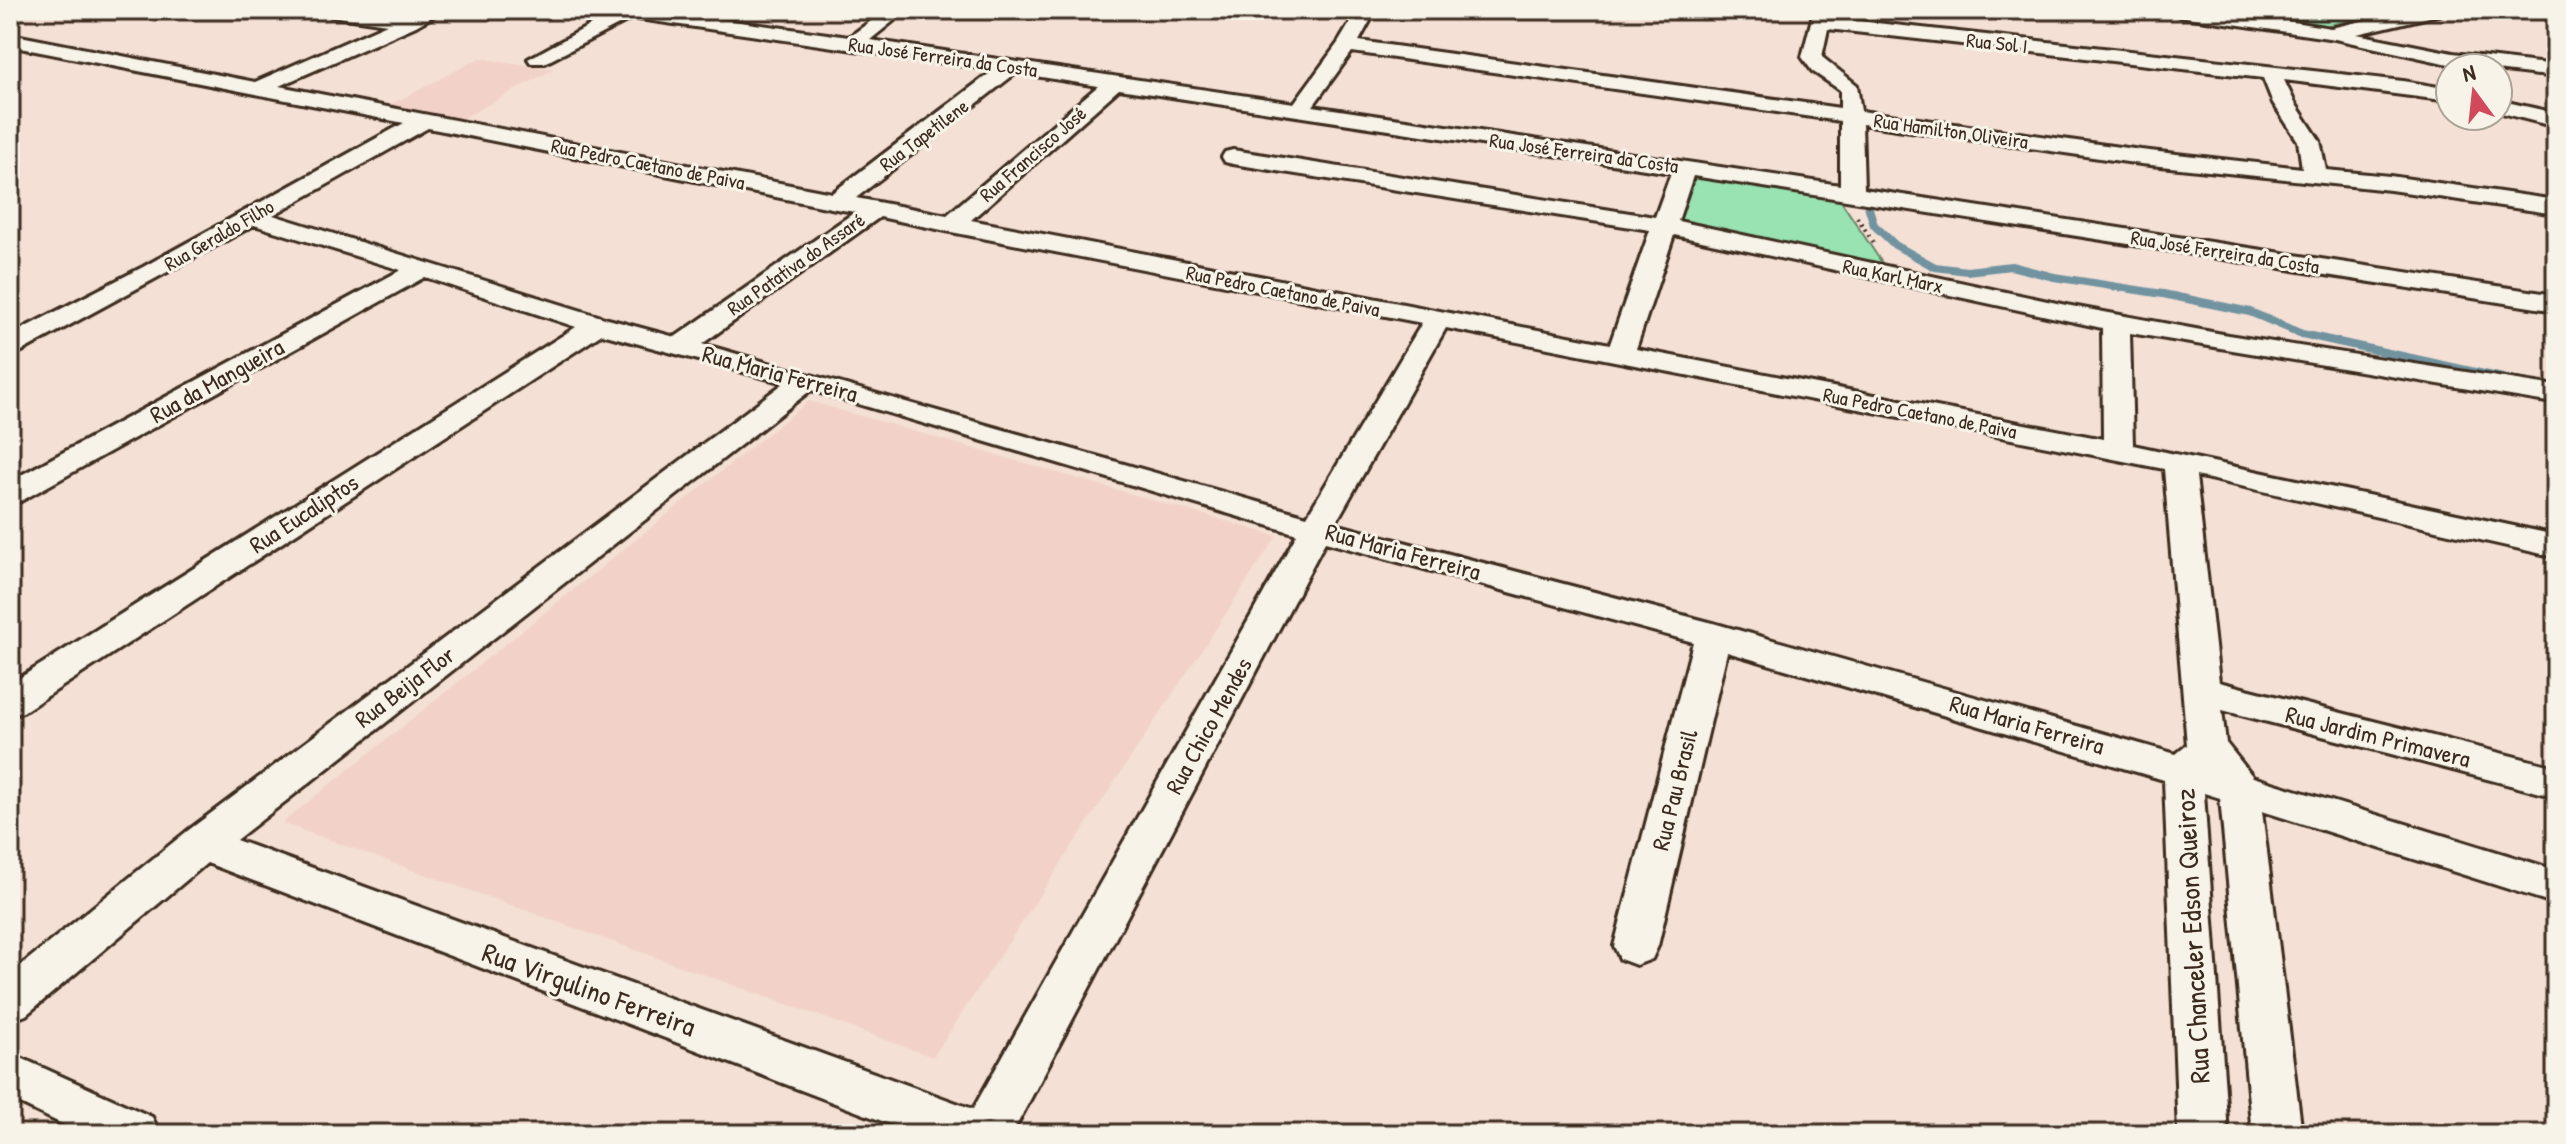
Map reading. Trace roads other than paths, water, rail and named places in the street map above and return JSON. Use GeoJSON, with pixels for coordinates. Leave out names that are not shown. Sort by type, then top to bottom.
{"type":"FeatureCollection","features":[{"type":"Feature","properties":{"kind":"street"},"geometry":{"type":"LineString","coordinates":[[331,10],[409,22]]}},
{"type":"Feature","properties":{"kind":"street"},"geometry":{"type":"LineString","coordinates":[[256,89],[435,10]]}},
{"type":"Feature","properties":{"kind":"street"},"geometry":{"type":"LineString","coordinates":[[852,44],[898,10]]}},
{"type":"Feature","properties":{"kind":"street"},"geometry":{"type":"LineString","coordinates":[[1299,110],[1347,45],[1367,10]]}},
{"type":"Feature","properties":{"kind":"street"},"geometry":{"type":"LineString","coordinates":[[2179,10],[2331,34],[2453,59],[2556,71]]}},
{"type":"Feature","properties":{"kind":"street"},"geometry":{"type":"LineString","coordinates":[[2331,34],[2435,10]]}},
{"type":"Feature","properties":{"kind":"street"},"geometry":{"type":"LineString","coordinates":[[538,59],[619,11]]}},
{"type":"Feature","properties":{"kind":"street","name":"Rua José Ferreira da Costa"},"geometry":{"type":"LineString","coordinates":[[619,11],[1115,82],[2556,303]]}},
{"type":"Feature","properties":{"kind":"street"},"geometry":{"type":"LineString","coordinates":[[1822,17],[1812,57],[1819,68],[1846,83],[1850,89],[1846,193]]}},
{"type":"Feature","properties":{"kind":"street","name":"Rua Sol I"},"geometry":{"type":"LineString","coordinates":[[1822,17],[2078,52],[2434,93]]}},
{"type":"Feature","properties":{"kind":"street","name":"Rua Pedro Caetano de Paiva"},"geometry":{"type":"LineString","coordinates":[[10,40],[1437,321],[2179,463],[2556,546]]}},
{"type":"Feature","properties":{"kind":"street","name":"Rua Hamilton Oliveira"},"geometry":{"type":"LineString","coordinates":[[1347,45],[1850,117],[2246,170],[2390,183],[2556,207]]}},
{"type":"Feature","properties":{"kind":"street"},"geometry":{"type":"LineString","coordinates":[[10,62],[48,48]]}},
{"type":"Feature","properties":{"kind":"street","name":"Rua Tapetilene"},"geometry":{"type":"LineString","coordinates":[[836,202],[1011,67]]}},
{"type":"Feature","properties":{"kind":"street"},"geometry":{"type":"LineString","coordinates":[[2272,75],[2284,103],[2309,141],[2315,176]]}},
{"type":"Feature","properties":{"kind":"street","name":"Rua Francisco José"},"geometry":{"type":"LineString","coordinates":[[951,225],[1115,82]]}},
{"type":"Feature","properties":{"kind":"street"},"geometry":{"type":"LineString","coordinates":[[2514,110],[2556,120]]}},
{"type":"Feature","properties":{"kind":"street","name":"Rua Geraldo Filho"},"geometry":{"type":"LineString","coordinates":[[10,346],[152,272],[426,120]]}},
{"type":"Feature","properties":{"kind":"street","name":"Rua Karl Marx"},"geometry":{"type":"LineString","coordinates":[[1233,157],[1662,225],[2116,322],[2553,394]]}},
{"type":"Feature","properties":{"kind":"street"},"geometry":{"type":"LineString","coordinates":[[1620,355],[1684,168]]}},
{"type":"Feature","properties":{"kind":"street","name":"Rua Patativa do Assaré"},"geometry":{"type":"LineString","coordinates":[[679,347],[875,209]]}},
{"type":"Feature","properties":{"kind":"street","name":"Rua Maria Ferreira"},"geometry":{"type":"LineString","coordinates":[[250,216],[598,325],[806,380],[1316,529],[2195,759]]}},
{"type":"Feature","properties":{"kind":"street","name":"Rua da Mangueira"},"geometry":{"type":"LineString","coordinates":[[10,494],[423,268]]}},
{"type":"Feature","properties":{"kind":"street","name":"Rua Chico Mendes"},"geometry":{"type":"LineString","coordinates":[[986,1134],[1316,529],[1437,321]]}},
{"type":"Feature","properties":{"kind":"street"},"geometry":{"type":"LineString","coordinates":[[2116,322],[2118,452]]}},
{"type":"Feature","properties":{"kind":"street","name":"Rua Eucaliptos"},"geometry":{"type":"LineString","coordinates":[[10,702],[598,325]]}},
{"type":"Feature","properties":{"kind":"street","name":"Rua Beija Flor"},"geometry":{"type":"LineString","coordinates":[[10,1001],[201,844],[806,380]]}},
{"type":"Feature","properties":{"kind":"street","name":"Rua Chanceler Edson Queiroz"},"geometry":{"type":"LineString","coordinates":[[2179,463],[2200,691],[2195,759],[2203,1134]]}},
{"type":"Feature","properties":{"kind":"street","name":"Rua Pau Brasil"},"geometry":{"type":"LineString","coordinates":[[1636,946],[1713,635]]}},
{"type":"Feature","properties":{"kind":"street","name":"Rua Jardim Primavera"},"geometry":{"type":"LineString","coordinates":[[2200,691],[2556,782]]}},
{"type":"Feature","properties":{"kind":"street","name":"Rua Chanceler Edson Queiroz"},"geometry":{"type":"LineString","coordinates":[[2195,759],[2239,788]]}},
{"type":"Feature","properties":{"kind":"street"},"geometry":{"type":"LineString","coordinates":[[2277,1134],[2239,788],[2556,887]]}},
{"type":"Feature","properties":{"kind":"street","name":"Rua Virgulino Ferreira"},"geometry":{"type":"LineString","coordinates":[[201,844],[978,1134]]}},
{"type":"Feature","properties":{"kind":"street"},"geometry":{"type":"LineString","coordinates":[[10,1075],[135,1134]]}},
{"type":"Feature","properties":{"kind":"waterway"},"geometry":{"type":"LineString","coordinates":[[1867,202],[1874,225],[1895,245],[1935,267],[1967,271],[2011,266],[2054,277],[2163,294],[2250,312],[2302,334],[2507,379]]}}]}
